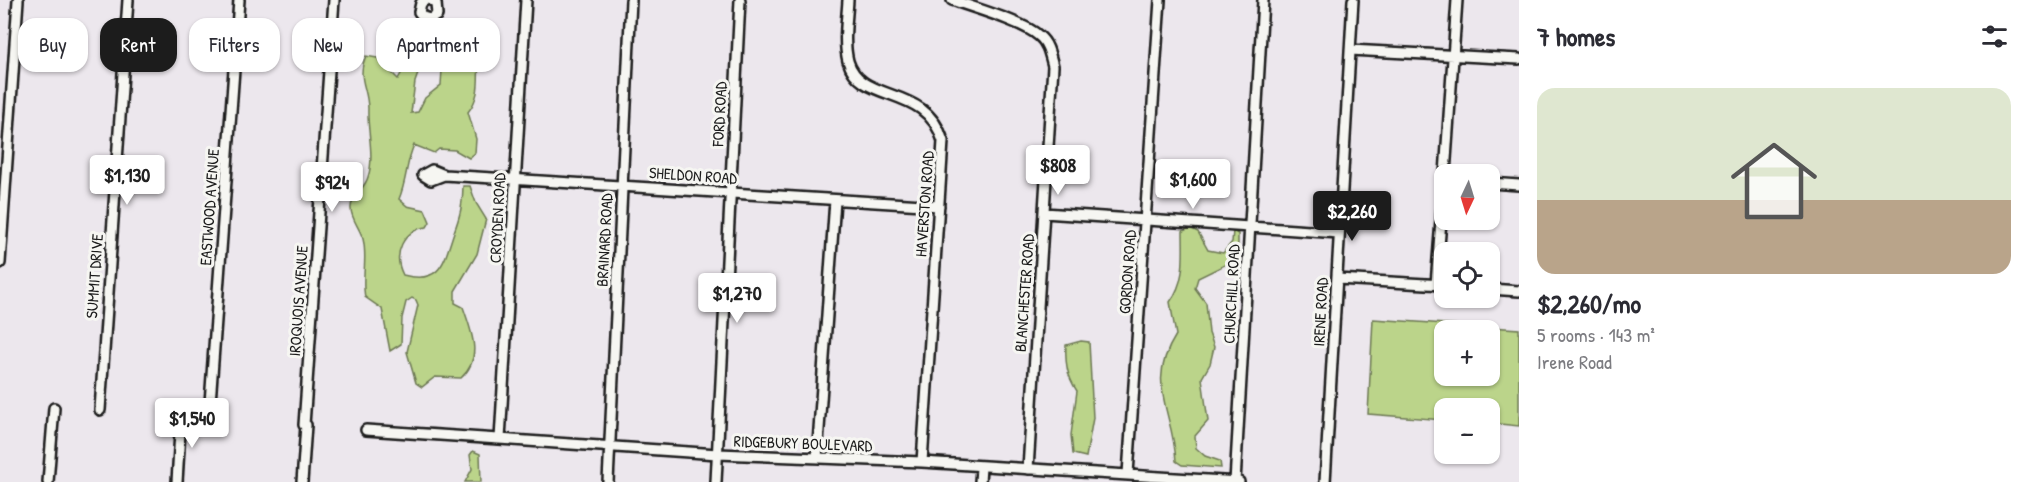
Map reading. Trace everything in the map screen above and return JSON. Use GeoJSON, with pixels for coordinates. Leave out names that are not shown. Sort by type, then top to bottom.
{"type":"FeatureCollection","features":[{"type":"Feature","properties":{"kind":"street"},"geometry":{"type":"LineString","coordinates":[[0,263],[18,0]]}},
{"type":"Feature","properties":{"kind":"street","name":"SUMMIT DRIVE"},"geometry":{"type":"LineString","coordinates":[[100,410],[128,0]]}},
{"type":"Feature","properties":{"kind":"street","name":"EASTWOOD AVENUE"},"geometry":{"type":"LineString","coordinates":[[209,417],[239,0]]}},
{"type":"Feature","properties":{"kind":"street","name":"IROQUOIS AVENUE"},"geometry":{"type":"LineString","coordinates":[[302,482],[334,0]]}},
{"type":"Feature","properties":{"kind":"street"},"geometry":{"type":"LineString","coordinates":[[426,0],[421,3],[419,12],[423,17],[430,19],[437,15],[439,10],[436,3],[431,0]]}},
{"type":"Feature","properties":{"kind":"street","name":"CROYDEN ROAD"},"geometry":{"type":"LineString","coordinates":[[500,439],[526,0]]}},
{"type":"Feature","properties":{"kind":"street","name":"BRAINARD ROAD"},"geometry":{"type":"LineString","coordinates":[[608,482],[631,0]]}},
{"type":"Feature","properties":{"kind":"street","name":"FORD ROAD"},"geometry":{"type":"LineString","coordinates":[[716,482],[740,0]]}},
{"type":"Feature","properties":{"kind":"street","name":"HAVERSTON ROAD"},"geometry":{"type":"LineString","coordinates":[[848,0],[845,44],[848,62],[855,75],[867,85],[914,102],[938,125],[943,141],[922,462]]}},
{"type":"Feature","properties":{"kind":"street","name":"BLANCHESTER ROAD"},"geometry":{"type":"LineString","coordinates":[[952,0],[1026,28],[1040,36],[1048,48],[1053,66],[1028,470]]}},
{"type":"Feature","properties":{"kind":"street","name":"GORDON ROAD"},"geometry":{"type":"LineString","coordinates":[[1128,474],[1160,0]]}},
{"type":"Feature","properties":{"kind":"street","name":"CHURCHILL ROAD"},"geometry":{"type":"LineString","coordinates":[[1237,482],[1263,0]]}},
{"type":"Feature","properties":{"kind":"street","name":"IRENE ROAD"},"geometry":{"type":"LineString","coordinates":[[1325,482],[1353,0]]}},
{"type":"Feature","properties":{"kind":"street"},"geometry":{"type":"LineString","coordinates":[[1446,164],[1457,0]]}},
{"type":"Feature","properties":{"kind":"street"},"geometry":{"type":"LineString","coordinates":[[1350,50],[1519,59]]}},
{"type":"Feature","properties":{"kind":"street","name":"SHELDON ROAD"},"geometry":{"type":"LineString","coordinates":[[444,175],[939,206]]}},
{"type":"Feature","properties":{"kind":"street"},"geometry":{"type":"LineString","coordinates":[[1500,184],[1519,186]]}},
{"type":"Feature","properties":{"kind":"street"},"geometry":{"type":"LineString","coordinates":[[817,458],[835,200]]}},
{"type":"Feature","properties":{"kind":"street"},"geometry":{"type":"LineString","coordinates":[[1044,213],[1339,234]]}},
{"type":"Feature","properties":{"kind":"street"},"geometry":{"type":"LineString","coordinates":[[1337,279],[1434,285]]}},
{"type":"Feature","properties":{"kind":"street"},"geometry":{"type":"LineString","coordinates":[[1500,290],[1519,291]]}},
{"type":"Feature","properties":{"kind":"street"},"geometry":{"type":"LineString","coordinates":[[48,482],[54,408]]}},
{"type":"Feature","properties":{"kind":"street"},"geometry":{"type":"LineString","coordinates":[[177,482],[181,415]]}},
{"type":"Feature","properties":{"kind":"street","name":"RIDGEBURY BOULEVARD"},"geometry":{"type":"LineString","coordinates":[[366,430],[718,454],[922,462],[1085,477],[1128,474],[1198,481],[1237,482]]}},
{"type":"Feature","properties":{"kind":"street"},"geometry":{"type":"LineString","coordinates":[[981,467],[981,482]]}},
{"type":"Feature","properties":{"kind":"green space"},"geometry":{"type":"Polygon","coordinates":[[[366,56],[376,58],[376,72],[391,72],[398,79],[402,72],[419,72],[411,113],[418,112],[425,98],[441,85],[442,72],[479,72],[477,92],[468,112],[476,139],[475,153],[469,158],[455,150],[439,149],[434,153],[414,145],[399,199],[407,206],[425,210],[430,222],[427,227],[412,233],[402,244],[399,259],[403,275],[426,277],[434,273],[444,261],[458,221],[463,186],[470,186],[476,203],[486,219],[477,254],[455,291],[455,303],[463,307],[472,336],[474,354],[472,362],[461,378],[435,377],[422,387],[416,383],[407,352],[418,305],[412,298],[406,302],[402,318],[401,344],[390,351],[382,309],[365,297],[363,239],[352,216],[351,205],[366,181],[371,161],[368,102],[362,72],[366,56]]]}},
{"type":"Feature","properties":{"kind":"green space"},"geometry":{"type":"Polygon","coordinates":[[[1190,228],[1198,232],[1208,250],[1223,253],[1232,242],[1233,231],[1238,234],[1238,251],[1235,260],[1198,278],[1195,288],[1206,303],[1209,333],[1214,347],[1210,364],[1202,378],[1208,421],[1195,436],[1196,448],[1205,456],[1220,461],[1221,468],[1182,465],[1176,461],[1163,397],[1162,368],[1176,335],[1170,302],[1181,277],[1183,231],[1190,228]]]}},
{"type":"Feature","properties":{"kind":"green space"},"geometry":{"type":"Polygon","coordinates":[[[1373,319],[1434,323],[1434,386],[1500,386],[1500,328],[1519,329],[1519,426],[1500,424],[1500,398],[1434,398],[1434,419],[1368,414],[1373,319]]]}},
{"type":"Feature","properties":{"kind":"green space"},"geometry":{"type":"Polygon","coordinates":[[[1081,341],[1089,342],[1093,418],[1086,457],[1073,454],[1071,435],[1077,391],[1067,369],[1066,358],[1066,345],[1081,341]]]}},
{"type":"Feature","properties":{"kind":"green space"},"geometry":{"type":"Polygon","coordinates":[[[473,451],[480,454],[481,482],[465,482],[472,469],[470,455],[473,451]]]}}]}
